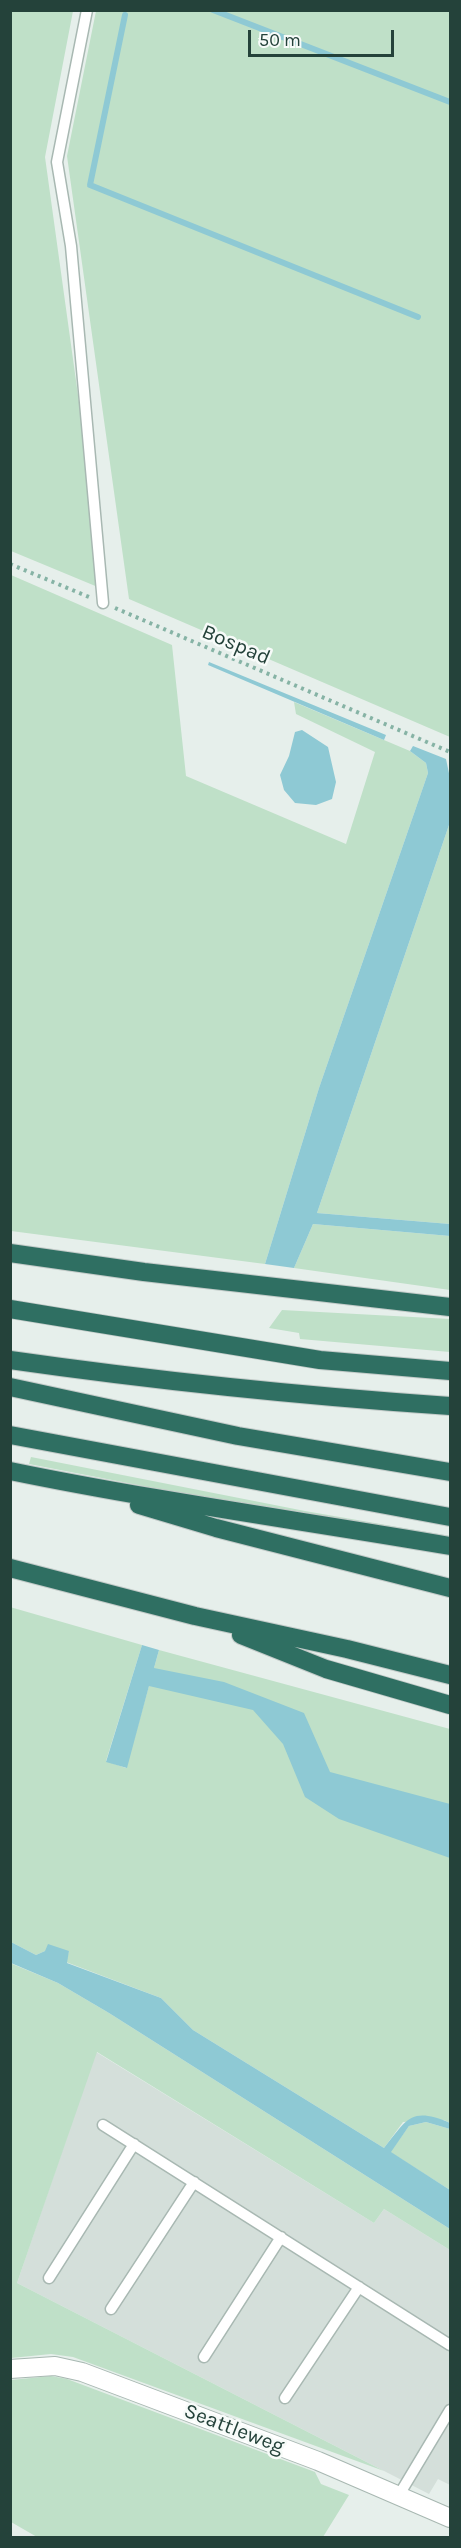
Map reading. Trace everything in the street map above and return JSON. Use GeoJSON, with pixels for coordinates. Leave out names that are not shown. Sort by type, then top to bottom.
{"type":"FeatureCollection","features":[{"type":"Feature","properties":{"kind":"highway"},"geometry":{"type":"LineString","coordinates":[[10,1252],[144,1272],[450,1307]]}},
{"type":"Feature","properties":{"kind":"highway"},"geometry":{"type":"LineString","coordinates":[[10,1309],[320,1360],[450,1371]]}},
{"type":"Feature","properties":{"kind":"highway"},"geometry":{"type":"LineString","coordinates":[[10,1360],[136,1378],[307,1396],[450,1406]]}},
{"type":"Feature","properties":{"kind":"highway"},"geometry":{"type":"LineString","coordinates":[[10,1387],[238,1436],[450,1472]]}},
{"type":"Feature","properties":{"kind":"highway"},"geometry":{"type":"LineString","coordinates":[[10,1435],[450,1517]]}},
{"type":"Feature","properties":{"kind":"highway"},"geometry":{"type":"LineString","coordinates":[[10,1471],[230,1512],[304,1521],[450,1546]]}},
{"type":"Feature","properties":{"kind":"highway"},"geometry":{"type":"LineString","coordinates":[[57,1481],[216,1528],[450,1588]]}},
{"type":"Feature","properties":{"kind":"highway"},"geometry":{"type":"LineString","coordinates":[[10,1568],[195,1616],[347,1649],[450,1675]]}},
{"type":"Feature","properties":{"kind":"highway"},"geometry":{"type":"LineString","coordinates":[[195,1616],[326,1669],[450,1705]]}},
{"type":"Feature","properties":{"kind":"street","name":"Seattleweg"},"geometry":{"type":"LineString","coordinates":[[10,2369],[55,2366],[82,2372],[318,2461],[450,2518]]}},
{"type":"Feature","properties":{"kind":"lane"},"geometry":{"type":"LineString","coordinates":[[87,10],[57,162],[71,246],[103,603]]}},
{"type":"Feature","properties":{"kind":"lane"},"geometry":{"type":"LineString","coordinates":[[103,2125],[450,2345]]}},
{"type":"Feature","properties":{"kind":"lane"},"geometry":{"type":"LineString","coordinates":[[49,2278],[134,2145]]}},
{"type":"Feature","properties":{"kind":"lane"},"geometry":{"type":"LineString","coordinates":[[111,2309],[194,2182]]}},
{"type":"Feature","properties":{"kind":"lane"},"geometry":{"type":"LineString","coordinates":[[204,2357],[281,2237]]}},
{"type":"Feature","properties":{"kind":"lane"},"geometry":{"type":"LineString","coordinates":[[285,2398],[359,2287]]}},
{"type":"Feature","properties":{"kind":"lane"},"geometry":{"type":"LineString","coordinates":[[399,2495],[450,2410]]}},
{"type":"Feature","properties":{"kind":"path","name":"Bospad"},"geometry":{"type":"LineString","coordinates":[[10,564],[450,752]]}},
{"type":"Feature","properties":{"kind":"shaded area"},"geometry":{"type":"Polygon","coordinates":[[[96,2052],[374,2223],[384,2209],[450,2250],[450,2485],[438,2479],[429,2494],[17,2283],[96,2052]]]}},
{"type":"Feature","properties":{"kind":"green space"},"geometry":{"type":"Polygon","coordinates":[[[11,11],[73,11],[45,157],[105,590],[11,551],[11,11]]]}},
{"type":"Feature","properties":{"kind":"green space"},"geometry":{"type":"Polygon","coordinates":[[[96,11],[450,11],[450,737],[129,599],[67,156],[96,11]]]}},
{"type":"Feature","properties":{"kind":"green space"},"geometry":{"type":"Polygon","coordinates":[[[11,575],[172,645],[186,776],[346,844],[375,752],[296,714],[294,702],[410,751],[426,763],[428,773],[319,1088],[265,1264],[11,1231],[11,575]]]}},
{"type":"Feature","properties":{"kind":"green space"},"geometry":{"type":"Polygon","coordinates":[[[450,822],[450,1224],[317,1213],[450,822]]]}},
{"type":"Feature","properties":{"kind":"green space"},"geometry":{"type":"Polygon","coordinates":[[[313,1224],[450,1236],[450,1290],[294,1268],[313,1224]]]}},
{"type":"Feature","properties":{"kind":"green space"},"geometry":{"type":"Polygon","coordinates":[[[282,1310],[450,1319],[450,1352],[300,1339],[299,1333],[269,1328],[282,1310]]]}},
{"type":"Feature","properties":{"kind":"green space"},"geometry":{"type":"Polygon","coordinates":[[[31,1457],[305,1511],[450,1536],[450,1541],[304,1517],[29,1464],[31,1457]]]}},
{"type":"Feature","properties":{"kind":"green space"},"geometry":{"type":"Polygon","coordinates":[[[10,1607],[142,1645],[106,1761],[126,1768],[159,1650],[450,1729],[450,2123],[444,2120],[403,2122],[384,2148],[193,2030],[161,1998],[66,1962],[69,1951],[45,1951],[36,1955],[11,1942],[10,1607]]]}},
{"type":"Feature","properties":{"kind":"green space"},"geometry":{"type":"Polygon","coordinates":[[[10,1963],[58,1983],[109,2013],[450,2229],[450,2250],[384,2209],[374,2223],[97,2052],[17,2283],[384,2471],[73,2357],[51,2354],[11,2358],[10,1963]]]}},
{"type":"Feature","properties":{"kind":"green space"},"geometry":{"type":"Polygon","coordinates":[[[426,2122],[450,2129],[450,2190],[390,2152],[409,2126],[426,2122]]]}},
{"type":"Feature","properties":{"kind":"green space"},"geometry":{"type":"Polygon","coordinates":[[[51,2376],[67,2379],[315,2472],[321,2484],[349,2495],[323,2537],[37,2537],[11,2522],[11,2380],[51,2376]]]}},
{"type":"Feature","properties":{"kind":"water"},"geometry":{"type":"Polygon","coordinates":[[[209,662],[386,735],[384,740],[208,665],[209,662]]]}},
{"type":"Feature","properties":{"kind":"water"},"geometry":{"type":"Polygon","coordinates":[[[302,730],[328,747],[336,782],[332,799],[316,805],[295,803],[284,790],[280,775],[289,756],[295,732],[302,730]]]}},
{"type":"Feature","properties":{"kind":"water"},"geometry":{"type":"Polygon","coordinates":[[[413,746],[446,759],[450,778],[450,822],[317,1213],[450,1224],[450,1236],[313,1224],[294,1268],[265,1264],[319,1088],[428,773],[426,763],[410,751],[413,746]]]}},
{"type":"Feature","properties":{"kind":"water"},"geometry":{"type":"Polygon","coordinates":[[[142,1645],[159,1650],[154,1668],[224,1682],[304,1713],[330,1772],[450,1804],[450,1858],[339,1819],[305,1797],[283,1744],[253,1710],[149,1686],[127,1768],[106,1762],[142,1645]]]}},
{"type":"Feature","properties":{"kind":"water"},"geometry":{"type":"Polygon","coordinates":[[[11,1942],[36,1955],[45,1951],[48,1944],[69,1951],[67,1963],[161,1998],[193,2030],[384,2148],[404,2123],[418,2116],[437,2118],[450,2123],[450,2129],[426,2122],[409,2126],[391,2152],[450,2190],[450,2229],[109,2013],[58,1983],[11,1963],[11,1942]]]}},
{"type":"Feature","properties":{"kind":"waterway"},"geometry":{"type":"LineString","coordinates":[[213,10],[450,102]]}},
{"type":"Feature","properties":{"kind":"waterway"},"geometry":{"type":"LineString","coordinates":[[125,15],[90,185],[418,317]]}}]}
